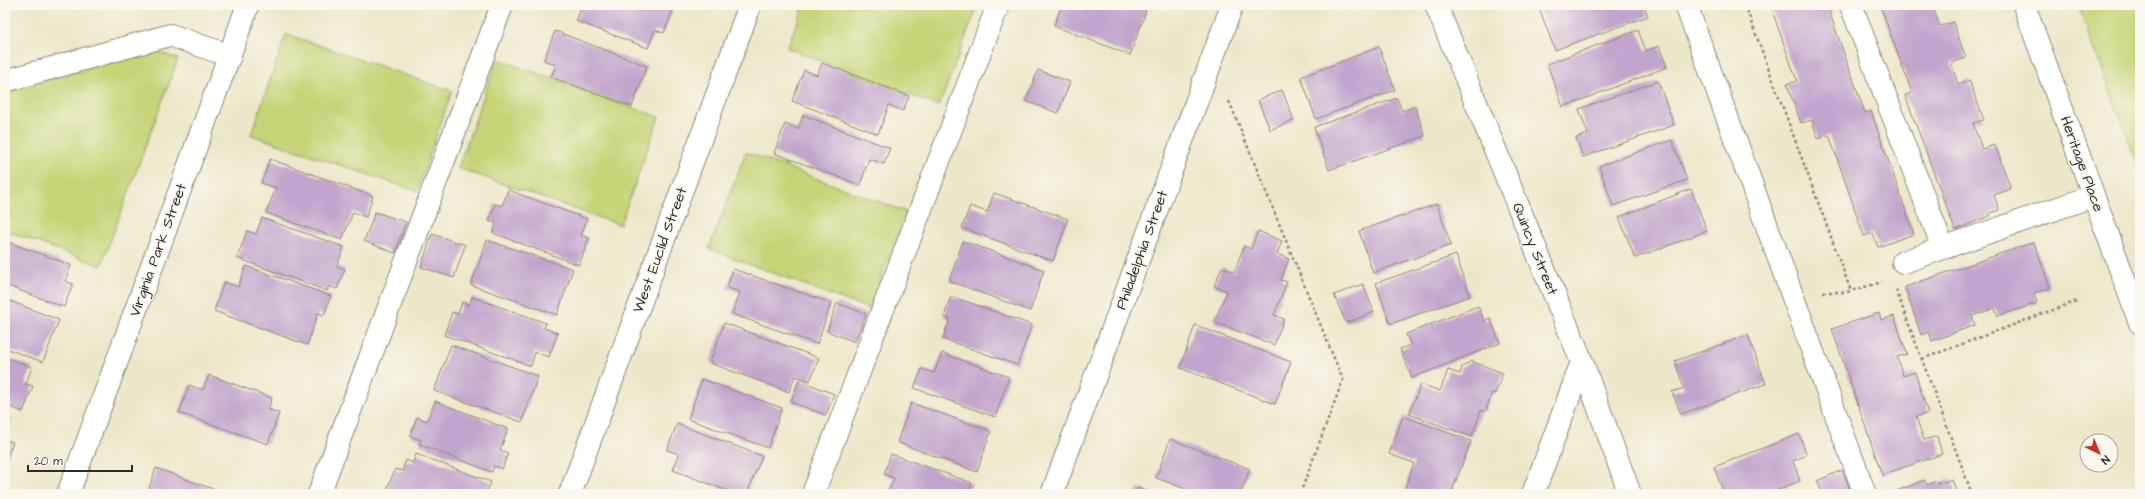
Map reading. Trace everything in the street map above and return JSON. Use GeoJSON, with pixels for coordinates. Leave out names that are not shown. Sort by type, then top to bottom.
{"type":"FeatureCollection","features":[{"type":"Feature","properties":{"kind":"street","name":"Virginia Park Street"},"geometry":{"type":"LineString","coordinates":[[68,494],[248,5]]}},
{"type":"Feature","properties":{"kind":"street"},"geometry":{"type":"LineString","coordinates":[[319,494],[502,5]]}},
{"type":"Feature","properties":{"kind":"street","name":"West Euclid Street"},"geometry":{"type":"LineString","coordinates":[[570,494],[750,5]]}},
{"type":"Feature","properties":{"kind":"street"},"geometry":{"type":"LineString","coordinates":[[813,494],[998,5]]}},
{"type":"Feature","properties":{"kind":"street","name":"Philadelphia Street"},"geometry":{"type":"LineString","coordinates":[[1052,494],[1232,5]]}},
{"type":"Feature","properties":{"kind":"street","name":"Quincy Street"},"geometry":{"type":"LineString","coordinates":[[1436,5],[1582,362],[1630,494]]}},
{"type":"Feature","properties":{"kind":"street"},"geometry":{"type":"LineString","coordinates":[[1686,5],[1865,494]]}},
{"type":"Feature","properties":{"kind":"street"},"geometry":{"type":"LineString","coordinates":[[1851,5],[1943,248]]}},
{"type":"Feature","properties":{"kind":"street","name":"Heritage Place"},"geometry":{"type":"LineString","coordinates":[[2024,5],[2140,323]]}},
{"type":"Feature","properties":{"kind":"street"},"geometry":{"type":"LineString","coordinates":[[5,81],[170,35],[230,56]]}},
{"type":"Feature","properties":{"kind":"street"},"geometry":{"type":"LineString","coordinates":[[1897,270],[1943,248],[2094,196]]}},
{"type":"Feature","properties":{"kind":"street"},"geometry":{"type":"LineString","coordinates":[[1533,494],[1582,362]]}},
{"type":"Feature","properties":{"kind":"path"},"geometry":{"type":"LineString","coordinates":[[1745,5],[1851,291]]}},
{"type":"Feature","properties":{"kind":"path"},"geometry":{"type":"LineString","coordinates":[[1212,59],[1343,380],[1300,494]]}},
{"type":"Feature","properties":{"kind":"path"},"geometry":{"type":"LineString","coordinates":[[1817,292],[1851,291],[1897,270],[1922,359],[1972,494]]}},
{"type":"Feature","properties":{"kind":"path"},"geometry":{"type":"LineString","coordinates":[[1922,359],[2077,301]]}},
{"type":"Feature","properties":{"kind":"green space"},"geometry":{"type":"Polygon","coordinates":[[[804,5],[978,5],[939,106],[787,48],[804,5]]]}},
{"type":"Feature","properties":{"kind":"green space"},"geometry":{"type":"Polygon","coordinates":[[[2078,5],[2140,5],[2140,171],[2078,5]]]}},
{"type":"Feature","properties":{"kind":"green space"},"geometry":{"type":"Polygon","coordinates":[[[286,34],[452,91],[417,191],[251,135],[286,34]]]}},
{"type":"Feature","properties":{"kind":"green space"},"geometry":{"type":"Polygon","coordinates":[[[154,50],[178,59],[101,266],[5,230],[5,92],[154,50]]]}},
{"type":"Feature","properties":{"kind":"green space"},"geometry":{"type":"Polygon","coordinates":[[[497,59],[659,117],[620,225],[458,168],[497,59]]]}},
{"type":"Feature","properties":{"kind":"green space"},"geometry":{"type":"Polygon","coordinates":[[[746,152],[906,212],[869,309],[709,249],[746,152]]]}},
{"type":"Feature","properties":{"kind":"building"},"geometry":{"type":"Polygon","coordinates":[[[582,5],[659,5],[673,10],[664,33],[655,30],[648,48],[576,21],[582,5]]]}},
{"type":"Feature","properties":{"kind":"building"},"geometry":{"type":"Polygon","coordinates":[[[1062,5],[1130,5],[1146,11],[1130,55],[1054,26],[1062,5]]]}},
{"type":"Feature","properties":{"kind":"building"},"geometry":{"type":"Polygon","coordinates":[[[1546,5],[1644,5],[1648,16],[1555,50],[1539,8],[1546,5]]]}},
{"type":"Feature","properties":{"kind":"building"},"geometry":{"type":"Polygon","coordinates":[[[1770,5],[1827,5],[1865,113],[1871,111],[1914,234],[1878,247],[1873,233],[1864,236],[1829,135],[1818,139],[1812,120],[1801,123],[1787,84],[1797,81],[1770,5]]]}},
{"type":"Feature","properties":{"kind":"building"},"geometry":{"type":"Polygon","coordinates":[[[1880,5],[1932,5],[1940,26],[1953,22],[1966,58],[1951,63],[1958,84],[1969,80],[1984,120],[1973,123],[1982,149],[1995,145],[2011,189],[1994,195],[1999,210],[1990,213],[1990,216],[1955,230],[1905,95],[1912,93],[1880,5]]]}},
{"type":"Feature","properties":{"kind":"building"},"geometry":{"type":"Polygon","coordinates":[[[1638,30],[1646,51],[1659,46],[1667,67],[1563,107],[1547,64],[1638,30]]]}},
{"type":"Feature","properties":{"kind":"building"},"geometry":{"type":"Polygon","coordinates":[[[555,31],[647,66],[632,107],[551,77],[556,65],[544,60],[555,31]]]}},
{"type":"Feature","properties":{"kind":"building"},"geometry":{"type":"Polygon","coordinates":[[[1379,47],[1395,90],[1316,119],[1301,77],[1379,47]]]}},
{"type":"Feature","properties":{"kind":"building"},"geometry":{"type":"Polygon","coordinates":[[[822,63],[909,96],[903,111],[889,105],[878,134],[792,101],[804,70],[817,75],[822,63]]]}},
{"type":"Feature","properties":{"kind":"building"},"geometry":{"type":"Polygon","coordinates":[[[1038,70],[1070,82],[1058,113],[1026,101],[1038,70]]]}},
{"type":"Feature","properties":{"kind":"building"},"geometry":{"type":"Polygon","coordinates":[[[1658,81],[1674,125],[1583,157],[1576,138],[1588,134],[1579,109],[1658,81]]]}},
{"type":"Feature","properties":{"kind":"building"},"geometry":{"type":"Polygon","coordinates":[[[1282,90],[1294,120],[1270,130],[1258,100],[1282,90]]]}},
{"type":"Feature","properties":{"kind":"building"},"geometry":{"type":"Polygon","coordinates":[[[1397,98],[1402,111],[1415,106],[1425,136],[1329,170],[1314,127],[1397,98]]]}},
{"type":"Feature","properties":{"kind":"building"},"geometry":{"type":"Polygon","coordinates":[[[803,115],[890,148],[884,164],[869,159],[860,185],[774,153],[785,124],[798,129],[803,115]]]}},
{"type":"Feature","properties":{"kind":"building"},"geometry":{"type":"Polygon","coordinates":[[[1672,140],[1687,180],[1613,206],[1599,166],[1672,140]]]}},
{"type":"Feature","properties":{"kind":"building"},"geometry":{"type":"Polygon","coordinates":[[[270,159],[373,196],[366,217],[353,212],[342,240],[266,213],[276,188],[261,183],[270,159]]]}},
{"type":"Feature","properties":{"kind":"building"},"geometry":{"type":"Polygon","coordinates":[[[1691,189],[1707,231],[1635,258],[1619,217],[1691,189]]]}},
{"type":"Feature","properties":{"kind":"building"},"geometry":{"type":"Polygon","coordinates":[[[508,190],[587,219],[581,235],[589,238],[579,265],[493,233],[496,223],[489,221],[495,204],[502,206],[508,190]]]}},
{"type":"Feature","properties":{"kind":"building"},"geometry":{"type":"Polygon","coordinates":[[[994,193],[1068,219],[1053,261],[962,228],[970,206],[987,212],[994,193]]]}},
{"type":"Feature","properties":{"kind":"building"},"geometry":{"type":"Polygon","coordinates":[[[1437,204],[1451,245],[1373,273],[1359,231],[1437,204]]]}},
{"type":"Feature","properties":{"kind":"building"},"geometry":{"type":"Polygon","coordinates":[[[375,212],[406,222],[395,253],[364,241],[375,212]]]}},
{"type":"Feature","properties":{"kind":"building"},"geometry":{"type":"Polygon","coordinates":[[[262,218],[344,247],[337,266],[345,269],[337,289],[329,286],[327,291],[237,258],[247,231],[256,234],[262,218]]]}},
{"type":"Feature","properties":{"kind":"building"},"geometry":{"type":"Polygon","coordinates":[[[1258,231],[1282,241],[1277,254],[1289,259],[1281,280],[1287,282],[1274,315],[1284,319],[1274,345],[1214,322],[1227,291],[1214,286],[1222,267],[1234,272],[1244,246],[1251,249],[1258,231]]]}},
{"type":"Feature","properties":{"kind":"building"},"geometry":{"type":"Polygon","coordinates":[[[432,234],[465,245],[454,278],[421,267],[432,234]]]}},
{"type":"Feature","properties":{"kind":"building"},"geometry":{"type":"Polygon","coordinates":[[[487,240],[573,269],[557,315],[471,285],[487,240]]]}},
{"type":"Feature","properties":{"kind":"building"},"geometry":{"type":"Polygon","coordinates":[[[5,241],[71,265],[65,281],[73,284],[64,307],[5,285],[5,241]]]}},
{"type":"Feature","properties":{"kind":"building"},"geometry":{"type":"Polygon","coordinates":[[[963,241],[1044,270],[1030,311],[949,281],[963,241]]]}},
{"type":"Feature","properties":{"kind":"building"},"geometry":{"type":"Polygon","coordinates":[[[2034,242],[2050,288],[2034,293],[2037,303],[1998,316],[1995,308],[1972,316],[1975,325],[1932,341],[1929,332],[1921,335],[1905,287],[2034,242]]]}},
{"type":"Feature","properties":{"kind":"building"},"geometry":{"type":"Polygon","coordinates":[[[1456,255],[1470,296],[1390,324],[1376,283],[1456,255]]]}},
{"type":"Feature","properties":{"kind":"building"},"geometry":{"type":"Polygon","coordinates":[[[246,266],[331,296],[324,315],[318,313],[307,345],[214,311],[224,282],[238,287],[246,266]]]}},
{"type":"Feature","properties":{"kind":"building"},"geometry":{"type":"Polygon","coordinates":[[[733,269],[831,303],[817,344],[732,314],[740,292],[727,288],[733,269]]]}},
{"type":"Feature","properties":{"kind":"building"},"geometry":{"type":"Polygon","coordinates":[[[1363,284],[1374,312],[1346,323],[1334,295],[1363,284]]]}},
{"type":"Feature","properties":{"kind":"building"},"geometry":{"type":"Polygon","coordinates":[[[951,296],[1032,325],[1017,365],[943,339],[950,319],[944,317],[951,296]]]}},
{"type":"Feature","properties":{"kind":"building"},"geometry":{"type":"Polygon","coordinates":[[[472,297],[546,323],[544,328],[558,333],[549,357],[535,352],[531,366],[444,335],[452,312],[458,314],[462,302],[469,305],[472,297]]]}},
{"type":"Feature","properties":{"kind":"building"},"geometry":{"type":"Polygon","coordinates":[[[5,299],[59,320],[43,362],[5,348],[5,299]]]}},
{"type":"Feature","properties":{"kind":"building"},"geometry":{"type":"Polygon","coordinates":[[[837,303],[866,314],[855,342],[827,331],[837,303]]]}},
{"type":"Feature","properties":{"kind":"building"},"geometry":{"type":"Polygon","coordinates":[[[1478,306],[1484,321],[1490,318],[1500,343],[1412,378],[1400,349],[1411,345],[1406,334],[1478,306]]]}},
{"type":"Feature","properties":{"kind":"building"},"geometry":{"type":"Polygon","coordinates":[[[1879,313],[1881,320],[1894,316],[1907,354],[1897,357],[1903,376],[1915,372],[1928,413],[1916,417],[1924,440],[1937,436],[1942,454],[1882,475],[1832,329],[1879,313]]]}},
{"type":"Feature","properties":{"kind":"building"},"geometry":{"type":"Polygon","coordinates":[[[724,323],[819,358],[810,381],[795,376],[789,392],[710,363],[724,323]]]}},
{"type":"Feature","properties":{"kind":"building"},"geometry":{"type":"Polygon","coordinates":[[[1195,325],[1291,362],[1275,404],[1180,368],[1195,325]]]}},
{"type":"Feature","properties":{"kind":"building"},"geometry":{"type":"Polygon","coordinates":[[[1748,335],[1766,384],[1681,414],[1672,392],[1684,388],[1675,361],[1748,335]]]}},
{"type":"Feature","properties":{"kind":"building"},"geometry":{"type":"Polygon","coordinates":[[[451,345],[538,376],[522,422],[434,391],[451,345]]]}},
{"type":"Feature","properties":{"kind":"building"},"geometry":{"type":"Polygon","coordinates":[[[942,353],[1009,377],[995,417],[914,388],[922,369],[934,373],[942,353]]]}},
{"type":"Feature","properties":{"kind":"building"},"geometry":{"type":"Polygon","coordinates":[[[5,357],[32,367],[26,384],[33,386],[23,412],[5,405],[5,357]]]}},
{"type":"Feature","properties":{"kind":"building"},"geometry":{"type":"Polygon","coordinates":[[[1471,361],[1503,373],[1495,394],[1492,393],[1485,412],[1481,410],[1472,437],[1409,414],[1421,384],[1440,391],[1448,370],[1460,374],[1462,367],[1471,361]]]}},
{"type":"Feature","properties":{"kind":"building"},"geometry":{"type":"Polygon","coordinates":[[[209,375],[272,398],[268,409],[279,413],[268,444],[179,413],[189,385],[203,390],[209,375]]]}},
{"type":"Feature","properties":{"kind":"building"},"geometry":{"type":"Polygon","coordinates":[[[702,379],[782,408],[768,448],[688,419],[702,379]]]}},
{"type":"Feature","properties":{"kind":"building"},"geometry":{"type":"Polygon","coordinates":[[[799,380],[834,394],[826,415],[791,402],[799,380]]]}},
{"type":"Feature","properties":{"kind":"building"},"geometry":{"type":"Polygon","coordinates":[[[435,401],[508,429],[500,450],[508,453],[502,469],[494,466],[492,472],[419,444],[421,440],[410,436],[417,417],[427,421],[435,401]]]}},
{"type":"Feature","properties":{"kind":"building"},"geometry":{"type":"Polygon","coordinates":[[[911,403],[991,431],[977,472],[897,442],[911,403]]]}},
{"type":"Feature","properties":{"kind":"building"},"geometry":{"type":"Polygon","coordinates":[[[5,416],[11,419],[5,435],[5,416]]]}},
{"type":"Feature","properties":{"kind":"building"},"geometry":{"type":"Polygon","coordinates":[[[1403,416],[1471,441],[1451,494],[1422,494],[1405,488],[1414,463],[1389,454],[1403,416]]]}},
{"type":"Feature","properties":{"kind":"building"},"geometry":{"type":"Polygon","coordinates":[[[677,424],[762,456],[747,494],[736,494],[673,470],[679,454],[667,450],[677,424]]]}},
{"type":"Feature","properties":{"kind":"building"},"geometry":{"type":"Polygon","coordinates":[[[1799,434],[1807,455],[1793,461],[1800,481],[1767,494],[1724,494],[1714,467],[1799,434]]]}},
{"type":"Feature","properties":{"kind":"building"},"geometry":{"type":"Polygon","coordinates":[[[1170,439],[1250,469],[1240,494],[1200,494],[1156,478],[1170,439]]]}},
{"type":"Feature","properties":{"kind":"building"},"geometry":{"type":"Polygon","coordinates":[[[5,440],[13,442],[5,463],[5,440]]]}},
{"type":"Feature","properties":{"kind":"building"},"geometry":{"type":"Polygon","coordinates":[[[416,454],[491,482],[486,494],[391,494],[386,492],[395,469],[402,471],[406,460],[413,463],[416,454]]]}},
{"type":"Feature","properties":{"kind":"building"},"geometry":{"type":"Polygon","coordinates":[[[891,454],[972,483],[968,494],[888,494],[894,478],[884,474],[891,454]]]}},
{"type":"Feature","properties":{"kind":"building"},"geometry":{"type":"Polygon","coordinates":[[[156,468],[226,494],[147,494],[156,468]]]}},
{"type":"Feature","properties":{"kind":"building"},"geometry":{"type":"Polygon","coordinates":[[[1842,470],[1852,494],[1823,494],[1817,481],[1842,470]]]}},
{"type":"Feature","properties":{"kind":"building"},"geometry":{"type":"Polygon","coordinates":[[[1952,479],[1957,494],[1889,494],[1925,480],[1927,485],[1937,481],[1938,484],[1952,479]]]}},
{"type":"Feature","properties":{"kind":"building"},"geometry":{"type":"Polygon","coordinates":[[[1138,488],[1154,494],[1136,494],[1138,488]]]}}]}
